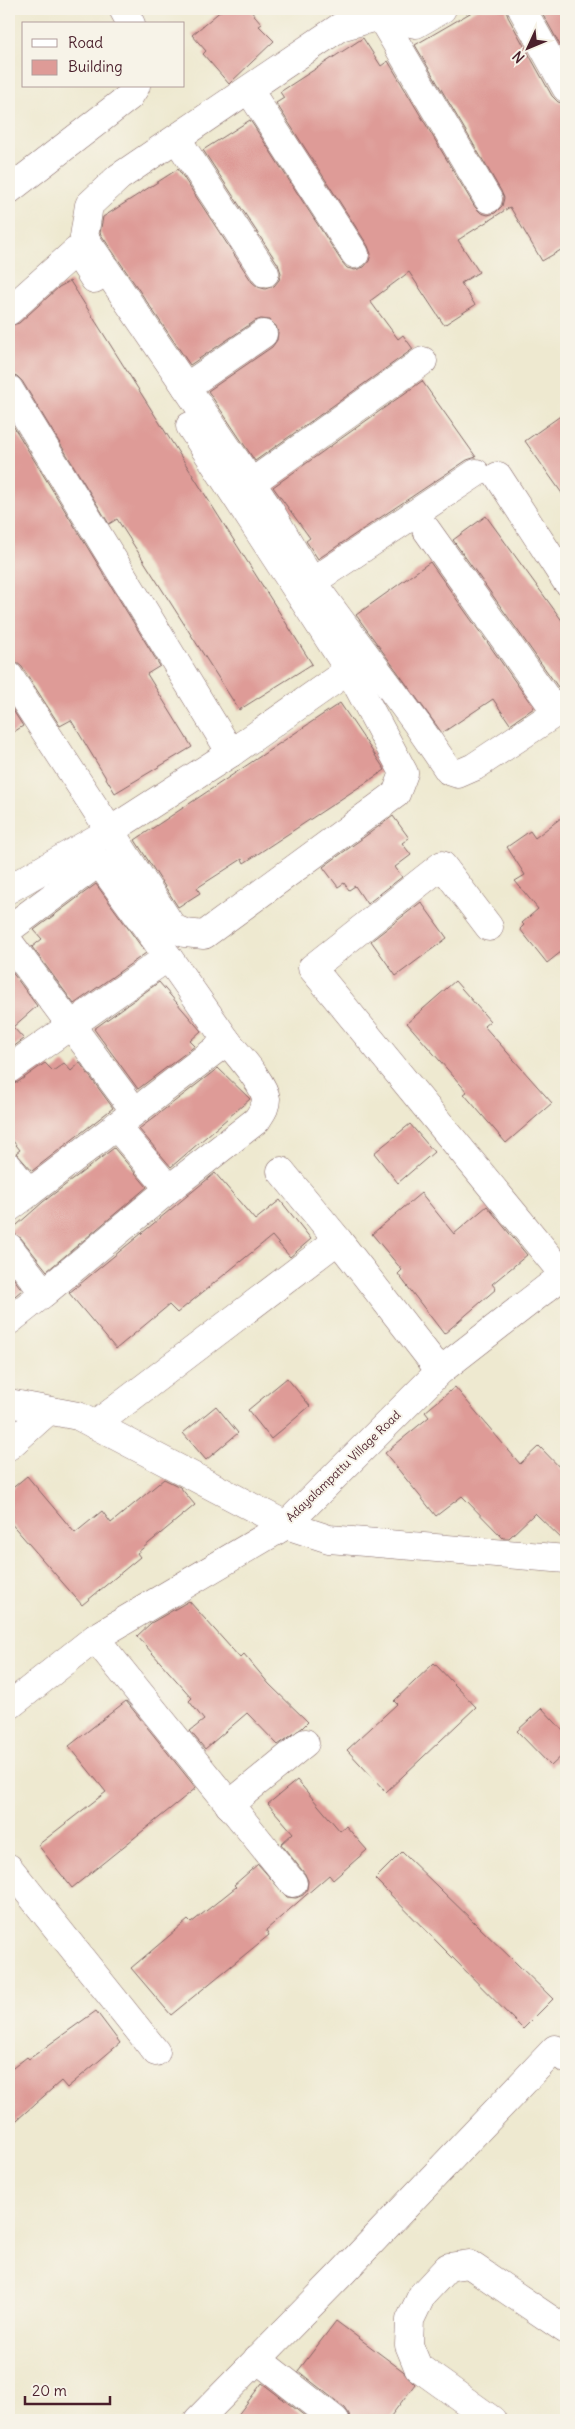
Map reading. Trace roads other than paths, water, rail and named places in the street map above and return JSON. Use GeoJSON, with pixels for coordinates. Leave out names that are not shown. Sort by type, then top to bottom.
{"type":"FeatureCollection","features":[{"type":"Feature","properties":{"kind":"street"},"geometry":{"type":"LineString","coordinates":[[123,9],[130,22]]}},
{"type":"Feature","properties":{"kind":"street"},"geometry":{"type":"LineString","coordinates":[[426,530],[562,710],[546,718],[474,767],[458,774],[449,771],[418,724],[312,582],[252,483],[84,237],[90,205],[119,177],[340,27],[380,16],[416,24],[442,9]]}},
{"type":"Feature","properties":{"kind":"street"},"geometry":{"type":"LineString","coordinates":[[522,9],[566,88]]}},
{"type":"Feature","properties":{"kind":"street"},"geometry":{"type":"LineString","coordinates":[[380,16],[488,199]]}},
{"type":"Feature","properties":{"kind":"street"},"geometry":{"type":"LineString","coordinates":[[9,190],[128,97],[135,88]]}},
{"type":"Feature","properties":{"kind":"street"},"geometry":{"type":"LineString","coordinates":[[249,90],[355,254]]}},
{"type":"Feature","properties":{"kind":"street"},"geometry":{"type":"LineString","coordinates":[[177,139],[265,273]]}},
{"type":"Feature","properties":{"kind":"street"},"geometry":{"type":"LineString","coordinates":[[9,311],[76,251],[349,670],[404,773],[396,794],[204,935],[186,933],[173,928],[9,676]]}},
{"type":"Feature","properties":{"kind":"street"},"geometry":{"type":"LineString","coordinates":[[186,386],[262,334]]}},
{"type":"Feature","properties":{"kind":"street"},"geometry":{"type":"LineString","coordinates":[[252,483],[423,360]]}},
{"type":"Feature","properties":{"kind":"street"},"geometry":{"type":"LineString","coordinates":[[9,389],[231,752]]}},
{"type":"Feature","properties":{"kind":"street"},"geometry":{"type":"LineString","coordinates":[[312,582],[487,474],[566,581]]}},
{"type":"Feature","properties":{"kind":"street"},"geometry":{"type":"LineString","coordinates":[[9,889],[110,831],[231,752],[349,670]]}},
{"type":"Feature","properties":{"kind":"street"},"geometry":{"type":"LineString","coordinates":[[9,929],[99,862],[260,1085],[266,1098],[264,1109],[256,1120],[9,1321]]}},
{"type":"Feature","properties":{"kind":"street"},"geometry":{"type":"LineString","coordinates":[[490,927],[442,865],[312,968],[565,1274]]}},
{"type":"Feature","properties":{"kind":"street"},"geometry":{"type":"LineString","coordinates":[[9,942],[69,1026],[169,1189]]}},
{"type":"Feature","properties":{"kind":"street"},"geometry":{"type":"LineString","coordinates":[[9,1069],[168,957]]}},
{"type":"Feature","properties":{"kind":"street"},"geometry":{"type":"LineString","coordinates":[[9,1167],[19,1200],[227,1041]]}},
{"type":"Feature","properties":{"kind":"street"},"geometry":{"type":"LineString","coordinates":[[281,1170],[440,1372]]}},
{"type":"Feature","properties":{"kind":"street"},"geometry":{"type":"LineString","coordinates":[[96,1425],[338,1240]]}},
{"type":"Feature","properties":{"kind":"street"},"geometry":{"type":"LineString","coordinates":[[9,1247],[44,1293]]}},
{"type":"Feature","properties":{"kind":"street","name":"Adayalampattu Village Road"},"geometry":{"type":"LineString","coordinates":[[9,1403],[78,1416],[286,1525],[440,1372],[565,1274]]}},
{"type":"Feature","properties":{"kind":"street"},"geometry":{"type":"LineString","coordinates":[[9,1446],[48,1411]]}},
{"type":"Feature","properties":{"kind":"street"},"geometry":{"type":"LineString","coordinates":[[9,1706],[95,1638],[286,1525],[328,1539],[566,1559]]}},
{"type":"Feature","properties":{"kind":"street"},"geometry":{"type":"LineString","coordinates":[[95,1638],[293,1883]]}},
{"type":"Feature","properties":{"kind":"street"},"geometry":{"type":"LineString","coordinates":[[230,1805],[305,1743]]}},
{"type":"Feature","properties":{"kind":"street"},"geometry":{"type":"LineString","coordinates":[[9,1868],[156,2052]]}},
{"type":"Feature","properties":{"kind":"street"},"geometry":{"type":"LineString","coordinates":[[198,2420],[343,2272],[556,2049],[566,2059]]}},
{"type":"Feature","properties":{"kind":"street"},"geometry":{"type":"LineString","coordinates":[[492,2420],[418,2367],[409,2345],[410,2320],[422,2295],[448,2267],[469,2264],[566,2330]]}},
{"type":"Feature","properties":{"kind":"street"},"geometry":{"type":"LineString","coordinates":[[257,2359],[335,2420]]}}]}
